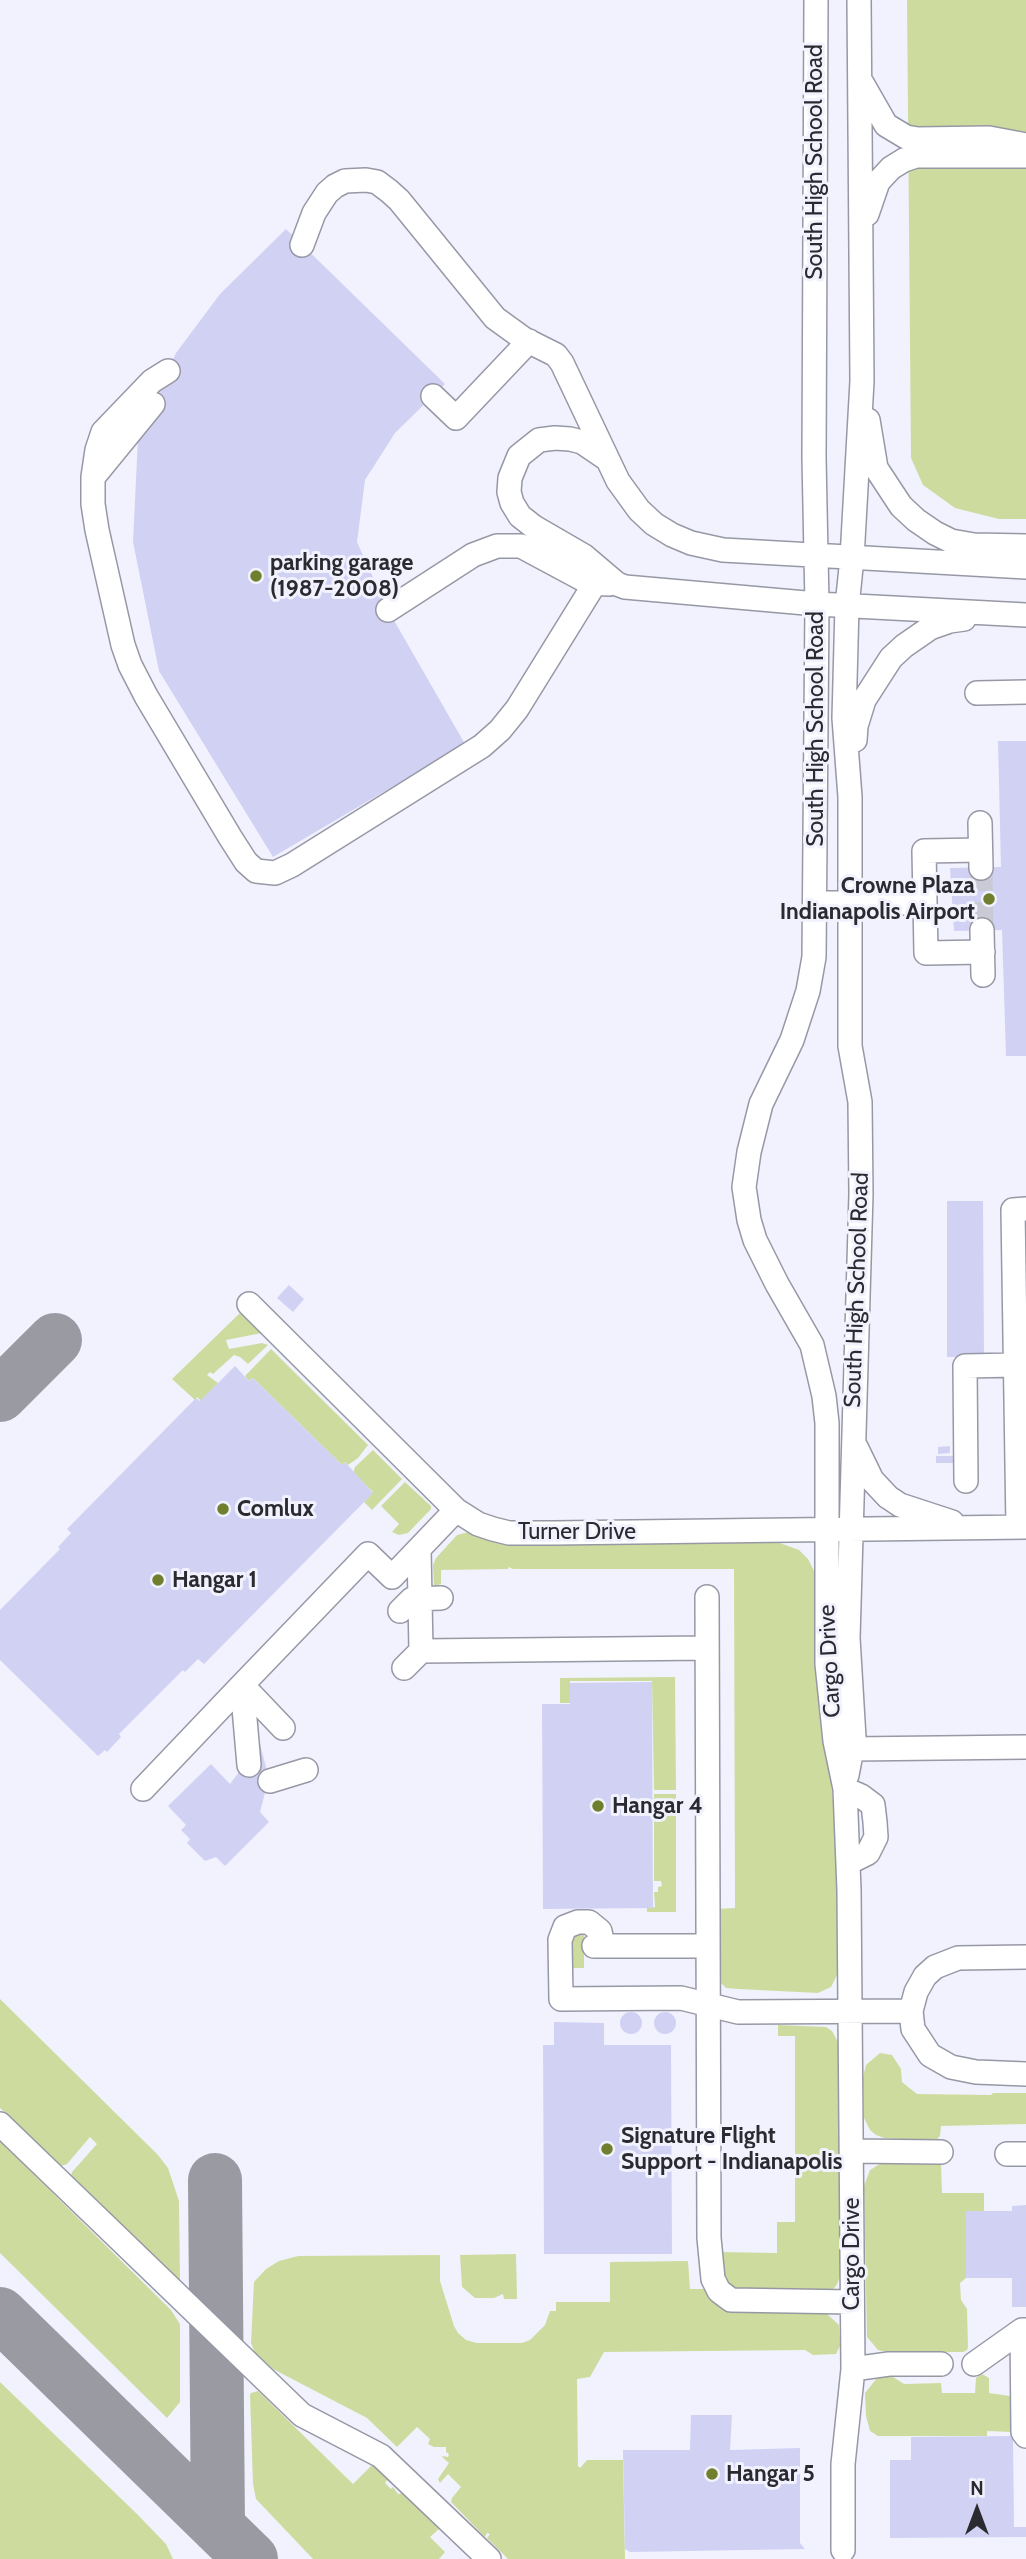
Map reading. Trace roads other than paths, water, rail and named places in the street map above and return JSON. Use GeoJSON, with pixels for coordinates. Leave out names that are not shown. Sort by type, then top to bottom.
{"type":"FeatureCollection","features":[{"type":"Feature","properties":{"kind":"street","name":"South High School Road"},"geometry":{"type":"LineString","coordinates":[[816,0],[814,458],[817,604],[814,957],[808,991],[792,1040],[761,1104],[749,1152],[744,1187],[755,1240],[812,1345],[818,1364],[839,1531]]}},
{"type":"Feature","properties":{"kind":"street","name":"South High School Road"},"geometry":{"type":"LineString","coordinates":[[839,1531],[852,1438],[861,1194],[860,1102],[850,1046],[850,797],[844,718],[846,606],[852,558],[862,381],[859,0]]}},
{"type":"Feature","properties":{"kind":"street"},"geometry":{"type":"LineString","coordinates":[[860,80],[886,125],[919,148],[1026,156]]}},
{"type":"Feature","properties":{"kind":"street"},"geometry":{"type":"LineString","coordinates":[[861,256],[869,205],[878,182],[919,148],[989,138],[1026,145]]}},
{"type":"Feature","properties":{"kind":"street"},"geometry":{"type":"LineString","coordinates":[[302,245],[314,213],[327,193],[345,181],[377,182],[399,200],[495,318],[556,355],[618,481],[639,510],[672,536],[723,550],[1026,567]]}},
{"type":"Feature","properties":{"kind":"street"},"geometry":{"type":"LineString","coordinates":[[433,396],[456,418],[529,341]]}},
{"type":"Feature","properties":{"kind":"street"},"geometry":{"type":"LineString","coordinates":[[168,371],[152,381],[103,432],[96,450],[93,477],[97,530],[130,665],[230,837],[250,867],[260,873],[275,873],[292,865],[481,746],[500,730],[517,709],[606,583]]}},
{"type":"Feature","properties":{"kind":"street"},"geometry":{"type":"LineString","coordinates":[[862,381],[876,468],[901,506],[934,534],[951,541],[974,545],[1026,546]]}},
{"type":"Feature","properties":{"kind":"street"},"geometry":{"type":"LineString","coordinates":[[93,477],[153,404]]}},
{"type":"Feature","properties":{"kind":"street"},"geometry":{"type":"LineString","coordinates":[[606,583],[584,556],[520,516],[509,492],[510,478],[519,456],[539,440],[555,438],[582,442],[608,461]]}},
{"type":"Feature","properties":{"kind":"street"},"geometry":{"type":"LineString","coordinates":[[388,610],[472,555],[510,544],[531,550],[606,583],[636,590],[846,606],[1016,615]]}},
{"type":"Feature","properties":{"kind":"street"},"geometry":{"type":"LineString","coordinates":[[850,797],[860,712],[868,693],[891,658],[930,628],[950,621],[1016,615]]}},
{"type":"Feature","properties":{"kind":"street"},"geometry":{"type":"LineString","coordinates":[[976,693],[1026,692]]}},
{"type":"Feature","properties":{"kind":"street"},"geometry":{"type":"LineString","coordinates":[[980,823],[980,859],[923,851],[926,953],[983,941],[984,975]]}},
{"type":"Feature","properties":{"kind":"street"},"geometry":{"type":"LineString","coordinates":[[816,903],[925,903]]}},
{"type":"Feature","properties":{"kind":"street"},"geometry":{"type":"LineString","coordinates":[[839,1531],[1022,1527],[1013,1210],[1026,1209]]}},
{"type":"Feature","properties":{"kind":"street","name":"Turner Drive"},"geometry":{"type":"LineString","coordinates":[[249,1304],[456,1510],[478,1524],[509,1533],[839,1531]]}},
{"type":"Feature","properties":{"kind":"street"},"geometry":{"type":"LineString","coordinates":[[966,1481],[965,1366],[1019,1353]]}},
{"type":"Feature","properties":{"kind":"street"},"geometry":{"type":"LineString","coordinates":[[852,1438],[862,1464],[888,1497],[937,1519],[976,1528]]}},
{"type":"Feature","properties":{"kind":"street"},"geometry":{"type":"LineString","coordinates":[[392,1577],[456,1510]]}},
{"type":"Feature","properties":{"kind":"street","name":"Cargo Drive"},"geometry":{"type":"LineString","coordinates":[[839,1531],[854,1738],[845,1789]]}},
{"type":"Feature","properties":{"kind":"street","name":"Cargo Drive"},"geometry":{"type":"LineString","coordinates":[[839,1531],[827,1664],[835,1741],[845,1789],[848,1863],[853,2369],[844,2464],[844,2550]]}},
{"type":"Feature","properties":{"kind":"street"},"geometry":{"type":"LineString","coordinates":[[419,1549],[421,1651]]}},
{"type":"Feature","properties":{"kind":"street"},"geometry":{"type":"LineString","coordinates":[[143,1789],[368,1554],[418,1602]]}},
{"type":"Feature","properties":{"kind":"street"},"geometry":{"type":"LineString","coordinates":[[707,1597],[709,2238],[713,2279],[719,2291],[731,2300],[852,2302]]}},
{"type":"Feature","properties":{"kind":"street"},"geometry":{"type":"LineString","coordinates":[[404,1668],[421,1651],[707,1648]]}},
{"type":"Feature","properties":{"kind":"street"},"geometry":{"type":"LineString","coordinates":[[242,1685],[283,1728]]}},
{"type":"Feature","properties":{"kind":"street"},"geometry":{"type":"LineString","coordinates":[[242,1685],[250,1765]]}},
{"type":"Feature","properties":{"kind":"street"},"geometry":{"type":"LineString","coordinates":[[852,1749],[1026,1747]]}},
{"type":"Feature","properties":{"kind":"street"},"geometry":{"type":"LineString","coordinates":[[270,1780],[306,1770]]}},
{"type":"Feature","properties":{"kind":"street"},"geometry":{"type":"LineString","coordinates":[[708,1946],[598,1947],[600,1931],[589,1922],[570,1924],[565,1927],[559,1940],[561,1999],[681,1998],[738,2012],[911,2011]]}},
{"type":"Feature","properties":{"kind":"street"},"geometry":{"type":"LineString","coordinates":[[1026,1957],[958,1958],[935,1967],[925,1976],[916,1992],[911,2011],[913,2029],[930,2055],[951,2067],[976,2072],[1026,2074]]}},
{"type":"Feature","properties":{"kind":"street"},"geometry":{"type":"LineString","coordinates":[[0,2124],[302,2415],[381,2456],[489,2559]]}},
{"type":"Feature","properties":{"kind":"street"},"geometry":{"type":"LineString","coordinates":[[852,2151],[941,2152]]}},
{"type":"Feature","properties":{"kind":"street"},"geometry":{"type":"LineString","coordinates":[[1024,2330],[1013,2363],[1023,2432],[1026,2436]]}},
{"type":"Feature","properties":{"kind":"street"},"geometry":{"type":"LineString","coordinates":[[974,2364],[1024,2330]]}},
{"type":"Feature","properties":{"kind":"street"},"geometry":{"type":"LineString","coordinates":[[853,2369],[888,2364],[941,2364]]}},
{"type":"Feature","properties":{"kind":"tunnel"},"geometry":{"type":"LineString","coordinates":[[981,868],[982,930]]}},
{"type":"Feature","properties":{"kind":"place","name":"parking garage (1987-2008)"},"geometry":{"type":"Point","coordinates":[256,576]}},
{"type":"Feature","properties":{"kind":"place","name":"Crowne Plaza Indianapolis Airport"},"geometry":{"type":"Point","coordinates":[989,899]}},
{"type":"Feature","properties":{"kind":"place","name":"Comlux"},"geometry":{"type":"Point","coordinates":[223,1509]}},
{"type":"Feature","properties":{"kind":"place","name":"Hangar 1"},"geometry":{"type":"Point","coordinates":[158,1580]}},
{"type":"Feature","properties":{"kind":"place","name":"Hangar 4"},"geometry":{"type":"Point","coordinates":[598,1806]}},
{"type":"Feature","properties":{"kind":"place","name":"Signature Flight Support - Indianapolis"},"geometry":{"type":"Point","coordinates":[607,2149]}},
{"type":"Feature","properties":{"kind":"place","name":"Hangar 5"},"geometry":{"type":"Point","coordinates":[712,2474]}}]}
